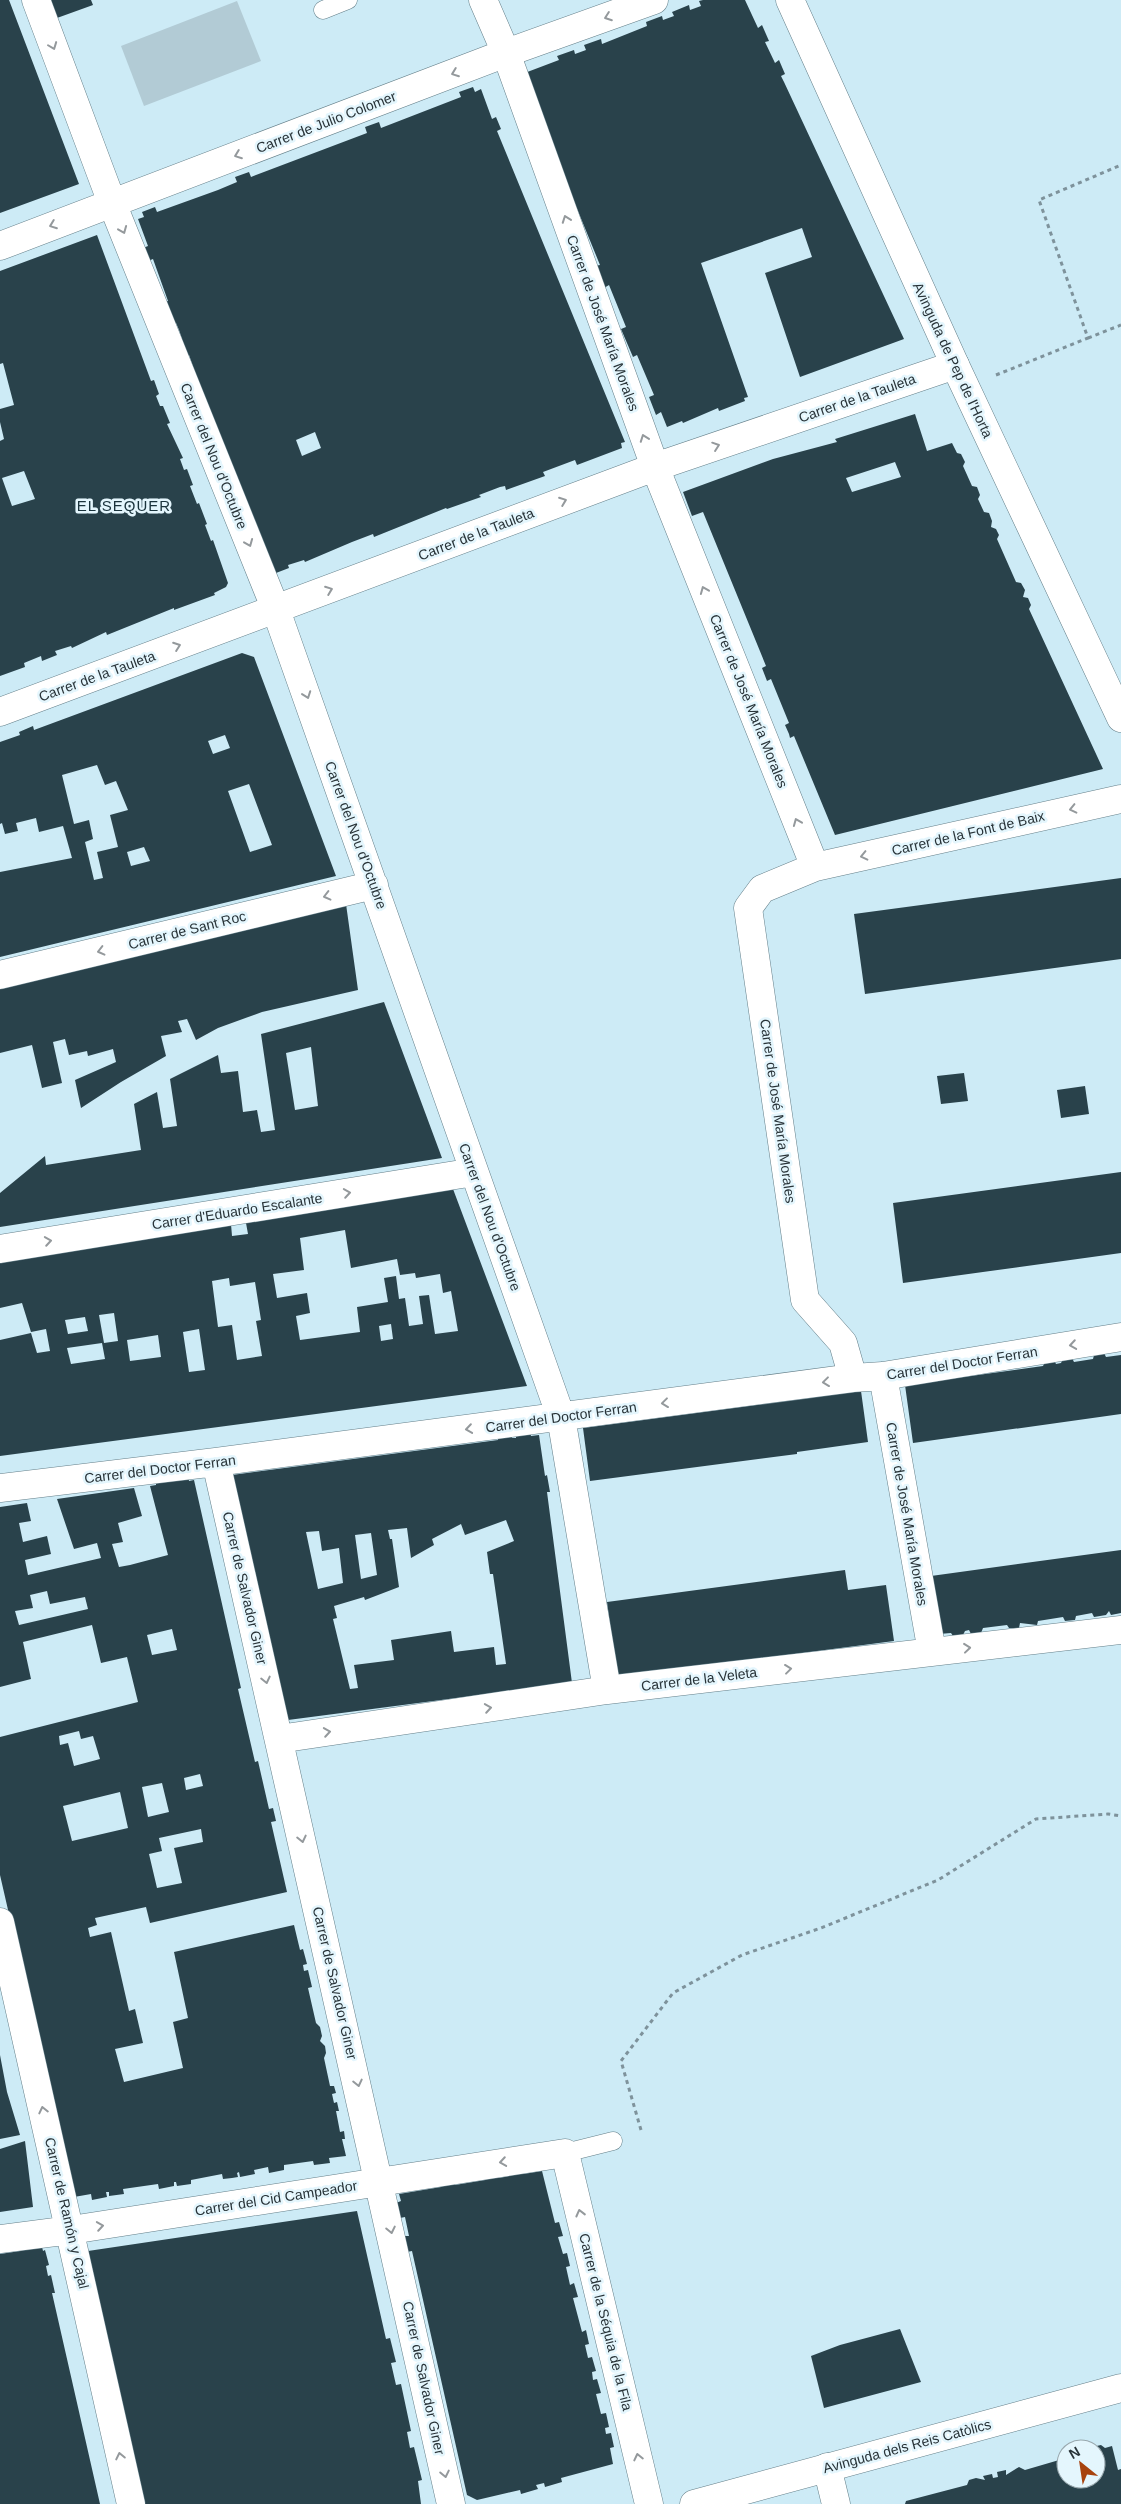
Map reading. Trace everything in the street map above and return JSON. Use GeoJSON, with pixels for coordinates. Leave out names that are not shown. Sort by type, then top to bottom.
{"type":"FeatureCollection","features":[{"type":"Feature","properties":{"kind":"street","name":"Carrer del Nou d'Octubre"},"geometry":{"type":"LineString","coordinates":[[36,0],[112,203],[276,610],[562,1417],[607,1690]]}},
{"type":"Feature","properties":{"kind":"street","name":"Carrer de José María Morales"},"geometry":{"type":"LineString","coordinates":[[483,0],[506,53],[655,467],[815,867],[762,889],[748,908],[806,1300],[843,1343],[853,1378]]}},
{"type":"Feature","properties":{"kind":"street","name":"Carrer de Julio Colomer"},"geometry":{"type":"LineString","coordinates":[[0,246],[506,53],[654,0]]}},
{"type":"Feature","properties":{"kind":"street","name":"Avinguda de Pep de l'Horta"},"geometry":{"type":"LineString","coordinates":[[790,0],[960,376],[1121,718]]}},
{"type":"Feature","properties":{"kind":"street","name":"Carrer de la Tauleta"},"geometry":{"type":"LineString","coordinates":[[0,712],[655,467],[960,376]]}},
{"type":"Feature","properties":{"kind":"street","name":"Carrer de la Font de Baix"},"geometry":{"type":"LineString","coordinates":[[815,867],[1121,798]]}},
{"type":"Feature","properties":{"kind":"street","name":"Carrer de Sant Roc"},"geometry":{"type":"LineString","coordinates":[[0,975],[374,885]]}},
{"type":"Feature","properties":{"kind":"street","name":"Carrer d'Eduardo Escalante"},"geometry":{"type":"LineString","coordinates":[[0,1249],[474,1172]]}},
{"type":"Feature","properties":{"kind":"street","name":"Carrer del Doctor Ferran"},"geometry":{"type":"LineString","coordinates":[[0,1488],[216,1462],[853,1378],[884,1376],[1121,1337]]}},
{"type":"Feature","properties":{"kind":"street","name":"Carrer de José María Morales"},"geometry":{"type":"LineString","coordinates":[[884,1376],[932,1652]]}},
{"type":"Feature","properties":{"kind":"street","name":"Carrer de Salvador Giner"},"geometry":{"type":"LineString","coordinates":[[216,1462],[380,2182],[451,2504]]}},
{"type":"Feature","properties":{"kind":"street","name":"Carrer de la Veleta"},"geometry":{"type":"LineString","coordinates":[[279,1739],[607,1690],[1121,1630]]}},
{"type":"Feature","properties":{"kind":"street","name":"Carrer de Ramón y Cajal"},"geometry":{"type":"LineString","coordinates":[[0,1922],[71,2230],[131,2504]]}},
{"type":"Feature","properties":{"kind":"street","name":"Carrer del Cid Campeador"},"geometry":{"type":"LineString","coordinates":[[0,2238],[71,2230],[558,2154]]}},
{"type":"Feature","properties":{"kind":"street","name":"Carrer de la Séquia de la Fila"},"geometry":{"type":"LineString","coordinates":[[558,2154],[649,2504]]}},
{"type":"Feature","properties":{"kind":"street","name":"Avinguda dels Reis Catòlics"},"geometry":{"type":"LineString","coordinates":[[694,2504],[1121,2388]]}},
{"type":"Feature","properties":{"kind":"street"},"geometry":{"type":"LineString","coordinates":[[827,2467],[836,2504]]}},
{"type":"Feature","properties":{"kind":"lane"},"geometry":{"type":"LineString","coordinates":[[323,10],[348,0]]}},
{"type":"Feature","properties":{"kind":"lane"},"geometry":{"type":"LineString","coordinates":[[558,2154],[613,2141]]}},
{"type":"Feature","properties":{"kind":"path"},"geometry":{"type":"LineString","coordinates":[[1088,338],[1039,200],[1121,165]]}},
{"type":"Feature","properties":{"kind":"path"},"geometry":{"type":"LineString","coordinates":[[960,376],[1088,338],[1121,325]]}},
{"type":"Feature","properties":{"kind":"path"},"geometry":{"type":"LineString","coordinates":[[642,2134],[621,2061],[672,1993],[742,1955],[822,1928],[938,1880],[1036,1819],[1108,1814],[1121,1816]]}},
{"type":"Feature","properties":{"kind":"shaded area"},"geometry":{"type":"Polygon","coordinates":[[[237,1],[261,61],[144,106],[121,46],[237,1]]]}},
{"type":"Feature","properties":{"kind":"building"},"geometry":{"type":"Polygon","coordinates":[[[0,0],[9,0],[79,184],[0,213],[0,0]]]}},
{"type":"Feature","properties":{"kind":"building"},"geometry":{"type":"Polygon","coordinates":[[[51,0],[91,0],[93,5],[57,18],[51,0]]]}},
{"type":"Feature","properties":{"kind":"building"},"geometry":{"type":"Polygon","coordinates":[[[745,0],[758,28],[762,25],[769,41],[765,42],[775,63],[779,60],[785,74],[781,76],[904,339],[800,377],[765,273],[812,257],[802,228],[701,263],[748,397],[744,398],[745,401],[719,411],[718,408],[683,423],[682,421],[667,427],[661,412],[656,415],[649,397],[654,395],[637,355],[633,357],[621,329],[626,327],[609,285],[604,288],[595,266],[600,265],[522,74],[559,60],[557,56],[574,50],[575,54],[586,50],[584,45],[601,39],[602,44],[647,26],[646,22],[662,16],[663,20],[674,16],[672,12],[689,5],[690,10],[701,6],[699,1],[745,0]]]}},
{"type":"Feature","properties":{"kind":"building"},"geometry":{"type":"Polygon","coordinates":[[[473,87],[475,92],[481,89],[492,119],[496,117],[501,129],[497,131],[625,442],[621,443],[622,448],[577,465],[575,460],[543,472],[545,476],[506,490],[505,486],[500,487],[479,495],[481,497],[446,508],[374,537],[373,534],[305,562],[304,560],[288,565],[289,568],[276,573],[263,567],[189,355],[184,357],[178,340],[182,339],[179,330],[176,323],[172,324],[163,302],[168,301],[153,259],[148,261],[143,248],[148,246],[138,219],[144,217],[142,212],[155,207],[157,212],[237,182],[235,177],[249,172],[251,177],[367,133],[365,127],[379,122],[381,128],[461,97],[459,92],[473,87]],[[315,432],[296,440],[302,456],[321,448],[315,432]]]}},
{"type":"Feature","properties":{"kind":"building"},"geometry":{"type":"Polygon","coordinates":[[[97,235],[151,381],[154,380],[159,394],[156,396],[160,406],[163,406],[170,423],[167,424],[183,458],[180,459],[184,470],[187,469],[193,485],[190,486],[197,504],[199,503],[207,524],[205,525],[211,541],[213,540],[228,583],[226,587],[214,593],[215,595],[174,610],[174,608],[107,635],[106,632],[72,648],[71,646],[55,651],[57,655],[42,661],[41,656],[24,663],[25,667],[0,676],[0,441],[4,439],[0,422],[0,409],[14,405],[3,363],[0,364],[0,271],[97,235]],[[24,471],[2,478],[12,506],[35,499],[24,471]]]}},
{"type":"Feature","properties":{"kind":"building"},"geometry":{"type":"Polygon","coordinates":[[[915,414],[927,451],[952,443],[957,453],[961,454],[965,462],[963,466],[972,486],[977,487],[980,495],[978,499],[984,512],[989,513],[992,521],[991,527],[996,529],[999,535],[997,539],[1016,582],[1021,583],[1025,590],[1023,597],[1028,598],[1031,605],[1029,609],[1103,769],[835,835],[794,736],[790,738],[785,725],[789,723],[771,679],[767,681],[762,668],[766,666],[703,512],[692,516],[683,492],[773,459],[837,442],[835,439],[915,414]],[[895,462],[846,478],[852,492],[901,477],[895,462]]]}},
{"type":"Feature","properties":{"kind":"building"},"geometry":{"type":"Polygon","coordinates":[[[242,653],[254,657],[336,876],[0,957],[0,872],[72,858],[63,826],[39,832],[36,818],[16,823],[18,831],[5,834],[2,823],[0,824],[0,742],[20,735],[19,732],[33,726],[34,730],[242,653]],[[225,735],[208,741],[213,754],[230,748],[225,735]],[[97,765],[62,775],[74,824],[89,820],[93,839],[85,842],[94,880],[103,878],[97,852],[118,847],[110,815],[128,810],[116,781],[105,785],[97,765]],[[249,784],[228,791],[250,852],[272,845],[249,784]],[[144,847],[127,852],[131,866],[150,861],[144,847]]]}},
{"type":"Feature","properties":{"kind":"building"},"geometry":{"type":"Polygon","coordinates":[[[1121,878],[1121,959],[865,994],[854,914],[1121,878]]]}},
{"type":"Feature","properties":{"kind":"building"},"geometry":{"type":"Polygon","coordinates":[[[346,904],[358,990],[262,1012],[218,1028],[196,1040],[187,1019],[178,1021],[182,1032],[161,1036],[166,1056],[81,1108],[75,1080],[116,1062],[113,1049],[88,1056],[87,1051],[69,1055],[65,1039],[53,1042],[62,1083],[42,1088],[32,1045],[0,1053],[0,987],[346,904]]]}},
{"type":"Feature","properties":{"kind":"building"},"geometry":{"type":"Polygon","coordinates":[[[384,1002],[442,1158],[0,1227],[0,1193],[45,1156],[46,1165],[141,1150],[134,1104],[157,1092],[163,1128],[177,1126],[170,1079],[218,1055],[221,1073],[238,1071],[243,1112],[257,1110],[261,1132],[275,1130],[261,1034],[384,1002]],[[311,1047],[286,1053],[295,1110],[318,1106],[311,1047]]]}},
{"type":"Feature","properties":{"kind":"building"},"geometry":{"type":"Polygon","coordinates":[[[964,1073],[968,1101],[941,1104],[937,1076],[964,1073]]]}},
{"type":"Feature","properties":{"kind":"building"},"geometry":{"type":"Polygon","coordinates":[[[1085,1086],[1089,1114],[1061,1118],[1057,1090],[1085,1086]]]}},
{"type":"Feature","properties":{"kind":"building"},"geometry":{"type":"Polygon","coordinates":[[[1121,1172],[1121,1253],[903,1283],[893,1203],[1121,1172]]]}},
{"type":"Feature","properties":{"kind":"building"},"geometry":{"type":"Polygon","coordinates":[[[453,1189],[527,1386],[0,1456],[0,1340],[31,1333],[37,1353],[50,1351],[46,1329],[31,1332],[22,1303],[0,1308],[0,1259],[231,1224],[232,1236],[248,1234],[246,1223],[292,1210],[293,1216],[453,1189]],[[345,1230],[300,1238],[304,1270],[273,1274],[277,1298],[307,1293],[310,1313],[296,1316],[300,1340],[360,1332],[357,1307],[388,1302],[384,1278],[396,1276],[399,1299],[405,1298],[409,1326],[423,1324],[419,1296],[429,1295],[435,1334],[458,1331],[451,1291],[443,1293],[440,1274],[416,1278],[415,1273],[400,1275],[397,1259],[351,1268],[345,1230]],[[229,1278],[212,1281],[218,1327],[232,1325],[237,1360],[262,1356],[256,1321],[261,1320],[255,1282],[230,1286],[229,1278]],[[114,1313],[99,1315],[104,1343],[118,1341],[114,1313]],[[85,1317],[65,1320],[68,1334],[88,1331],[85,1317]],[[391,1324],[379,1326],[381,1341],[393,1339],[391,1324]],[[199,1329],[183,1332],[189,1372],[205,1370],[199,1329]],[[158,1335],[127,1340],[130,1361],[161,1357],[158,1335]],[[102,1343],[67,1348],[71,1364],[105,1359],[102,1343]]]}},
{"type":"Feature","properties":{"kind":"building"},"geometry":{"type":"Polygon","coordinates":[[[1104,1353],[1106,1357],[1121,1355],[1121,1414],[913,1443],[905,1385],[1043,1366],[1045,1362],[1054,1360],[1056,1364],[1061,1363],[1063,1359],[1072,1358],[1074,1362],[1093,1359],[1094,1355],[1104,1353]]]}},
{"type":"Feature","properties":{"kind":"building"},"geometry":{"type":"Polygon","coordinates":[[[841,1390],[842,1393],[861,1391],[868,1442],[797,1452],[797,1454],[590,1481],[583,1428],[810,1398],[809,1394],[841,1390]]]}},
{"type":"Feature","properties":{"kind":"building"},"geometry":{"type":"Polygon","coordinates":[[[530,1432],[531,1436],[539,1435],[545,1476],[547,1475],[550,1492],[547,1492],[572,1683],[288,1720],[232,1475],[498,1440],[498,1436],[511,1435],[512,1438],[516,1438],[516,1435],[530,1432]],[[506,1520],[465,1535],[461,1524],[432,1539],[434,1545],[411,1558],[407,1528],[388,1530],[390,1539],[392,1539],[399,1587],[365,1600],[364,1597],[334,1606],[337,1618],[333,1619],[350,1689],[358,1688],[354,1665],[394,1660],[391,1640],[451,1631],[454,1652],[494,1647],[496,1665],[506,1664],[493,1574],[490,1574],[487,1552],[514,1541],[506,1520]],[[319,1531],[306,1532],[318,1589],[343,1583],[339,1548],[322,1551],[319,1531]],[[371,1533],[355,1535],[361,1579],[377,1575],[371,1533]]]}},
{"type":"Feature","properties":{"kind":"building"},"geometry":{"type":"Polygon","coordinates":[[[188,1475],[189,1481],[194,1480],[241,1688],[238,1689],[255,1762],[258,1761],[269,1809],[273,1808],[276,1821],[271,1822],[287,1892],[150,1923],[146,1907],[95,1918],[97,1925],[88,1928],[90,1937],[111,1932],[129,2011],[135,2009],[143,2043],[115,2049],[124,2082],[183,2068],[173,2022],[188,2018],[174,1952],[294,1925],[300,1950],[303,1949],[307,1964],[303,1965],[304,1971],[308,1970],[312,1987],[308,1988],[316,2023],[320,2027],[322,2036],[320,2041],[325,2046],[326,2053],[324,2058],[330,2086],[334,2086],[336,2093],[332,2094],[334,2103],[337,2102],[339,2111],[336,2111],[340,2132],[344,2131],[345,2139],[342,2139],[346,2156],[329,2158],[330,2163],[314,2165],[313,2161],[284,2165],[284,2170],[269,2173],[268,2167],[254,2170],[255,2174],[240,2177],[239,2172],[237,2173],[238,2177],[223,2179],[222,2174],[191,2180],[191,2184],[177,2186],[176,2182],[174,2182],[174,2186],[159,2189],[158,2184],[123,2189],[124,2194],[109,2196],[109,2192],[106,2192],[107,2197],[92,2200],[91,2194],[74,2197],[0,1875],[0,1737],[138,1702],[127,1657],[101,1663],[92,1625],[23,1642],[31,1679],[0,1687],[0,1507],[27,1503],[31,1521],[19,1523],[23,1542],[47,1536],[51,1554],[25,1560],[28,1575],[101,1558],[97,1543],[74,1549],[57,1499],[134,1488],[142,1516],[118,1523],[123,1542],[112,1544],[119,1567],[168,1555],[150,1486],[156,1485],[156,1480],[188,1475]],[[47,1591],[30,1595],[33,1608],[15,1611],[19,1625],[88,1609],[85,1597],[50,1604],[47,1591]],[[172,1629],[147,1635],[152,1655],[177,1650],[172,1629]],[[79,1731],[59,1736],[60,1745],[68,1743],[74,1766],[100,1759],[93,1736],[81,1739],[79,1731]],[[200,1774],[184,1778],[186,1790],[203,1786],[200,1774]],[[162,1783],[142,1787],[148,1817],[169,1812],[162,1783]],[[120,1792],[63,1806],[72,1841],[128,1828],[120,1792]],[[201,1829],[159,1838],[162,1851],[149,1854],[157,1888],[182,1883],[174,1848],[203,1842],[201,1829]]]}},
{"type":"Feature","properties":{"kind":"building"},"geometry":{"type":"Polygon","coordinates":[[[1121,1550],[1121,1613],[1111,1615],[1109,1611],[1106,1615],[1094,1617],[1092,1613],[1076,1616],[1075,1620],[1065,1621],[1063,1617],[1038,1621],[1037,1625],[1020,1623],[1019,1628],[1009,1628],[1007,1625],[983,1628],[981,1633],[971,1634],[969,1630],[965,1631],[963,1635],[939,1634],[931,1576],[1121,1550]]]}},
{"type":"Feature","properties":{"kind":"building"},"geometry":{"type":"Polygon","coordinates":[[[845,1570],[848,1590],[886,1585],[894,1641],[617,1677],[607,1602],[845,1570]]]}},
{"type":"Feature","properties":{"kind":"building"},"geometry":{"type":"Polygon","coordinates":[[[0,2055],[7,2092],[20,2135],[0,2139],[0,2055]]]}},
{"type":"Feature","properties":{"kind":"building"},"geometry":{"type":"Polygon","coordinates":[[[25,2141],[33,2207],[0,2212],[0,2149],[25,2141]]]}},
{"type":"Feature","properties":{"kind":"building"},"geometry":{"type":"Polygon","coordinates":[[[523,2170],[523,2174],[542,2171],[555,2223],[559,2222],[563,2236],[558,2237],[563,2254],[567,2253],[570,2266],[566,2267],[570,2285],[574,2283],[578,2297],[573,2298],[582,2332],[586,2330],[589,2344],[585,2345],[588,2358],[592,2357],[596,2371],[592,2372],[593,2380],[597,2379],[601,2393],[596,2394],[601,2414],[606,2413],[609,2427],[605,2428],[606,2434],[611,2433],[614,2447],[610,2448],[613,2464],[561,2478],[562,2482],[545,2487],[544,2483],[536,2485],[538,2489],[521,2494],[520,2490],[477,2500],[467,2495],[412,2251],[407,2252],[403,2236],[409,2236],[405,2217],[400,2218],[396,2203],[401,2201],[399,2194],[441,2187],[440,2182],[455,2180],[455,2185],[485,2180],[484,2175],[498,2173],[499,2178],[509,2176],[508,2172],[523,2170]]]}},
{"type":"Feature","properties":{"kind":"building"},"geometry":{"type":"Polygon","coordinates":[[[357,2211],[386,2339],[390,2338],[396,2362],[391,2363],[396,2385],[401,2384],[411,2431],[407,2432],[410,2448],[414,2447],[422,2480],[418,2481],[421,2504],[145,2504],[88,2251],[357,2211]]]}},
{"type":"Feature","properties":{"kind":"building"},"geometry":{"type":"Polygon","coordinates":[[[20,2247],[42,2247],[43,2251],[45,2250],[49,2265],[46,2266],[48,2276],[51,2275],[55,2293],[52,2293],[100,2504],[0,2504],[0,2254],[20,2251],[20,2247]]]}},
{"type":"Feature","properties":{"kind":"building"},"geometry":{"type":"Polygon","coordinates":[[[900,2329],[921,2382],[824,2408],[811,2356],[840,2345],[900,2329]]]}},
{"type":"Feature","properties":{"kind":"building"},"geometry":{"type":"Polygon","coordinates":[[[1112,2446],[1118,2470],[1121,2469],[1121,2504],[905,2504],[906,2501],[967,2485],[969,2480],[976,2478],[985,2480],[983,2476],[992,2474],[993,2478],[998,2477],[997,2472],[1006,2470],[1006,2475],[1019,2467],[1025,2470],[1056,2461],[1056,2489],[1106,2489],[1106,2448],[1112,2446]]]}},
{"type":"Feature","properties":{"kind":"district","name":"EL SEQUER"},"geometry":{"type":"Point","coordinates":[124,505]}}]}
